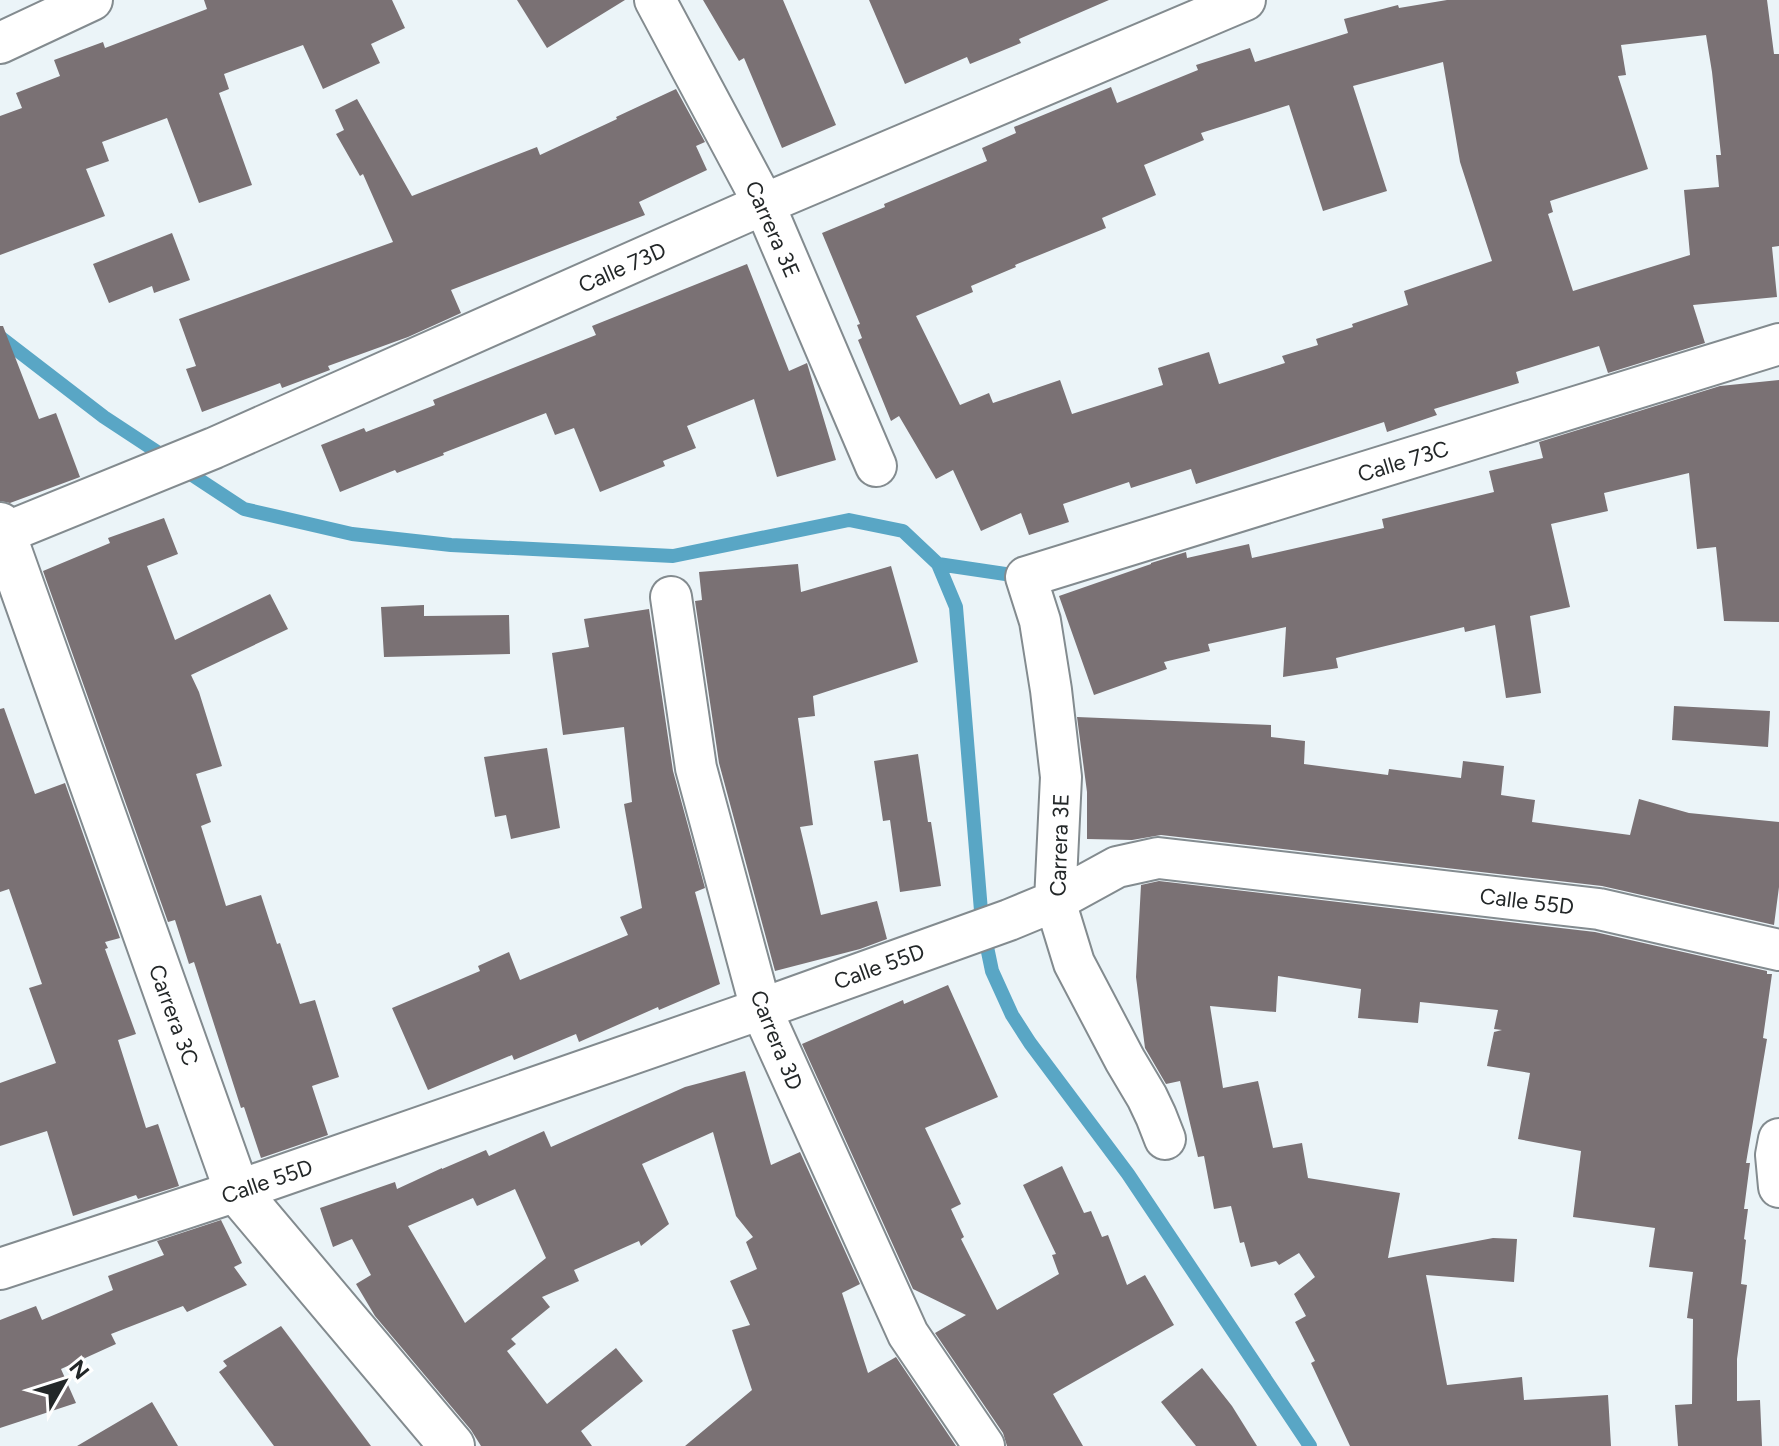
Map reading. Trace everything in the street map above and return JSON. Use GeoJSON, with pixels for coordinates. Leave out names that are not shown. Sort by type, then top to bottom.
{"type":"FeatureCollection","features":[{"type":"Feature","properties":{"kind":"street"},"geometry":{"type":"LineString","coordinates":[[0,43],[92,0]]}},
{"type":"Feature","properties":{"kind":"street","name":"Carrera 3E"},"geometry":{"type":"LineString","coordinates":[[655,0],[764,204],[876,466]]}},
{"type":"Feature","properties":{"kind":"street","name":"Calle 73D"},"geometry":{"type":"LineString","coordinates":[[1,531],[214,448],[764,204],[1245,0]]}},
{"type":"Feature","properties":{"kind":"street","name":"Calle 73C"},"geometry":{"type":"LineString","coordinates":[[1026,577],[1779,344]]}},
{"type":"Feature","properties":{"kind":"street","name":"Carrera 3C"},"geometry":{"type":"LineString","coordinates":[[1,531],[237,1191],[452,1446]]}},
{"type":"Feature","properties":{"kind":"street","name":"Carrera 3E"},"geometry":{"type":"LineString","coordinates":[[1026,577],[1040,621],[1061,777],[1055,901],[1074,963],[1147,1097],[1165,1139]]}},
{"type":"Feature","properties":{"kind":"street","name":"Carrera 3D"},"geometry":{"type":"LineString","coordinates":[[671,597],[696,768],[761,1009],[908,1334],[984,1446]]}},
{"type":"Feature","properties":{"kind":"street","name":"Calle 55D"},"geometry":{"type":"LineString","coordinates":[[0,1269],[237,1191],[761,1009],[1009,920],[1055,901],[1117,867],[1158,858],[1599,909],[1779,950]]}},
{"type":"Feature","properties":{"kind":"street"},"geometry":{"type":"LineString","coordinates":[[1779,1139],[1776,1155],[1779,1187]]}},
{"type":"Feature","properties":{"kind":"building"},"geometry":{"type":"Polygon","coordinates":[[[204,0],[392,0],[405,28],[371,44],[380,63],[323,89],[303,45],[224,74],[229,89],[219,93],[252,185],[199,203],[167,118],[102,142],[109,161],[86,169],[105,216],[0,255],[0,116],[22,108],[16,93],[60,76],[54,60],[103,42],[105,48],[207,9],[204,0]]]}},
{"type":"Feature","properties":{"kind":"building"},"geometry":{"type":"Polygon","coordinates":[[[517,0],[625,0],[547,48],[517,0]]]}},
{"type":"Feature","properties":{"kind":"building"},"geometry":{"type":"Polygon","coordinates":[[[703,0],[783,0],[836,125],[782,148],[744,58],[739,61],[703,0]]]}},
{"type":"Feature","properties":{"kind":"building"},"geometry":{"type":"Polygon","coordinates":[[[869,0],[1109,0],[970,64],[967,57],[905,84],[869,0]]]}},
{"type":"Feature","properties":{"kind":"building"},"geometry":{"type":"Polygon","coordinates":[[[1447,0],[1767,0],[1774,54],[1779,54],[1779,246],[1772,247],[1777,297],[1693,305],[1705,343],[1608,373],[1599,346],[1516,372],[1519,383],[1434,409],[1437,415],[1387,432],[1384,422],[1196,484],[1191,469],[1131,488],[1129,482],[1063,504],[1069,522],[1029,535],[1021,513],[981,531],[953,470],[936,479],[899,416],[891,421],[858,340],[862,338],[857,325],[860,324],[822,233],[987,161],[982,148],[1016,133],[1014,127],[1111,87],[1117,103],[1198,70],[1196,65],[1250,48],[1255,62],[1348,33],[1344,19],[1398,5],[1399,8],[1447,0]],[[1706,35],[1621,45],[1626,75],[1618,76],[1648,169],[1550,201],[1553,212],[1548,214],[1573,291],[1690,255],[1684,190],[1719,187],[1716,155],[1721,155],[1706,35]],[[1443,62],[1353,86],[1387,191],[1323,211],[1289,105],[1201,133],[1204,140],[1144,165],[1156,195],[1102,218],[1106,228],[1015,265],[971,286],[973,292],[916,316],[960,405],[989,393],[993,403],[1060,380],[1072,414],[1163,385],[1158,368],[1209,352],[1219,384],[1285,363],[1282,356],[1318,345],[1316,339],[1408,305],[1404,291],[1492,261],[1460,162],[1443,62]]]}},
{"type":"Feature","properties":{"kind":"building"},"geometry":{"type":"Polygon","coordinates":[[[676,89],[705,142],[696,146],[707,170],[639,202],[645,215],[451,290],[461,313],[408,337],[328,366],[330,370],[282,388],[280,383],[202,412],[186,369],[196,366],[179,319],[393,242],[363,174],[360,176],[336,134],[344,130],[335,110],[357,99],[412,196],[537,147],[540,155],[676,89]]]}},
{"type":"Feature","properties":{"kind":"building"},"geometry":{"type":"Polygon","coordinates":[[[172,233],[190,280],[154,293],[152,286],[109,303],[93,264],[172,233]]]}},
{"type":"Feature","properties":{"kind":"building"},"geometry":{"type":"Polygon","coordinates":[[[747,264],[789,371],[807,363],[836,460],[777,477],[754,399],[687,426],[696,448],[663,461],[665,466],[600,492],[574,428],[555,435],[546,413],[444,455],[340,492],[321,445],[364,428],[366,432],[435,405],[433,400],[596,335],[592,326],[747,264]]]}},
{"type":"Feature","properties":{"kind":"building"},"geometry":{"type":"Polygon","coordinates":[[[0,326],[3,326],[39,419],[56,413],[80,477],[10,503],[0,501],[0,326]]]}},
{"type":"Feature","properties":{"kind":"building"},"geometry":{"type":"Polygon","coordinates":[[[1779,380],[1779,622],[1724,621],[1716,547],[1697,549],[1689,473],[1604,493],[1608,511],[1551,524],[1570,607],[1530,616],[1541,693],[1506,698],[1495,625],[1465,632],[1464,627],[1336,658],[1338,668],[1283,677],[1286,627],[1208,644],[1210,651],[1164,662],[1167,669],[1094,695],[1059,596],[1186,552],[1187,558],[1249,544],[1252,558],[1384,528],[1382,519],[1494,492],[1489,471],[1543,458],[1539,442],[1720,386],[1779,380]]]}},
{"type":"Feature","properties":{"kind":"building"},"geometry":{"type":"Polygon","coordinates":[[[164,518],[178,554],[147,566],[175,640],[270,594],[288,629],[191,675],[222,766],[196,774],[211,822],[201,826],[226,906],[261,895],[300,1004],[315,1000],[339,1077],[312,1086],[328,1135],[261,1158],[244,1107],[241,1108],[194,962],[189,964],[175,920],[168,922],[43,571],[110,543],[108,538],[164,518]]]}},
{"type":"Feature","properties":{"kind":"building"},"geometry":{"type":"Polygon","coordinates":[[[798,564],[801,592],[891,566],[918,662],[813,696],[815,716],[798,718],[813,825],[800,827],[821,915],[877,901],[887,939],[775,971],[719,763],[695,601],[702,600],[699,572],[798,564]]]}},
{"type":"Feature","properties":{"kind":"building"},"geometry":{"type":"Polygon","coordinates":[[[424,605],[424,616],[509,615],[510,654],[384,657],[381,607],[424,605]]]}},
{"type":"Feature","properties":{"kind":"building"},"geometry":{"type":"Polygon","coordinates":[[[649,609],[673,771],[705,888],[695,892],[720,984],[579,1042],[576,1034],[514,1060],[512,1055],[428,1090],[392,1008],[480,971],[478,966],[509,952],[520,980],[628,935],[620,917],[642,908],[624,804],[632,802],[624,727],[563,735],[552,653],[589,647],[584,619],[649,609]]]}},
{"type":"Feature","properties":{"kind":"building"},"geometry":{"type":"Polygon","coordinates":[[[1674,706],[1770,711],[1768,747],[1672,740],[1674,706]]]}},
{"type":"Feature","properties":{"kind":"building"},"geometry":{"type":"Polygon","coordinates":[[[4,708],[35,794],[65,783],[120,938],[105,942],[108,948],[105,949],[136,1034],[118,1040],[146,1128],[158,1124],[179,1186],[138,1199],[136,1195],[73,1216],[47,1131],[0,1146],[0,1083],[56,1063],[29,988],[42,984],[9,889],[0,892],[0,709],[4,708]]]}},
{"type":"Feature","properties":{"kind":"building"},"geometry":{"type":"Polygon","coordinates":[[[1077,717],[1271,725],[1271,737],[1305,741],[1304,764],[1388,775],[1389,769],[1461,778],[1463,761],[1504,766],[1501,795],[1535,800],[1532,822],[1630,835],[1639,799],[1689,813],[1779,822],[1779,887],[1774,925],[1602,886],[1161,835],[1132,840],[1087,839],[1087,792],[1077,717]]]}},
{"type":"Feature","properties":{"kind":"building"},"geometry":{"type":"Polygon","coordinates":[[[547,748],[560,828],[511,839],[506,815],[495,817],[484,757],[547,748]]]}},
{"type":"Feature","properties":{"kind":"building"},"geometry":{"type":"Polygon","coordinates":[[[918,754],[941,886],[900,892],[890,820],[883,821],[874,761],[918,754]]]}},
{"type":"Feature","properties":{"kind":"building"},"geometry":{"type":"Polygon","coordinates":[[[1159,881],[1595,932],[1772,974],[1763,1038],[1767,1039],[1746,1163],[1750,1163],[1744,1209],[1748,1209],[1741,1284],[1747,1285],[1737,1359],[1737,1401],[1760,1400],[1762,1446],[1678,1446],[1675,1405],[1692,1404],[1693,1319],[1687,1318],[1693,1272],[1649,1267],[1655,1228],[1573,1217],[1581,1151],[1518,1139],[1530,1073],[1487,1066],[1494,1032],[1502,1030],[1494,1029],[1498,1010],[1420,1002],[1418,1023],[1358,1018],[1361,989],[1278,976],[1276,1012],[1210,1006],[1223,1088],[1258,1081],[1273,1148],[1302,1143],[1308,1178],[1400,1193],[1388,1258],[1493,1238],[1517,1239],[1514,1282],[1426,1275],[1447,1385],[1522,1377],[1524,1400],[1608,1395],[1611,1446],[1350,1446],[1311,1363],[1315,1361],[1295,1322],[1306,1316],[1294,1294],[1315,1277],[1299,1253],[1279,1265],[1276,1261],[1251,1267],[1244,1242],[1240,1243],[1231,1206],[1214,1209],[1204,1156],[1198,1157],[1180,1081],[1166,1084],[1145,1048],[1136,977],[1141,885],[1159,881]]]}},
{"type":"Feature","properties":{"kind":"building"},"geometry":{"type":"Polygon","coordinates":[[[948,985],[998,1097],[925,1128],[961,1204],[951,1209],[964,1237],[961,1239],[997,1310],[1059,1274],[1052,1255],[1056,1254],[1023,1185],[1062,1166],[1084,1213],[1091,1211],[1102,1237],[1108,1235],[1127,1285],[1145,1275],[1174,1325],[1053,1394],[1083,1446],[1007,1446],[1003,1433],[935,1333],[966,1315],[913,1289],[802,1044],[903,1000],[904,1004],[948,985]]]}},
{"type":"Feature","properties":{"kind":"building"},"geometry":{"type":"Polygon","coordinates":[[[745,1071],[771,1165],[800,1152],[860,1284],[842,1293],[868,1373],[896,1357],[956,1446],[685,1446],[752,1390],[732,1330],[750,1325],[730,1281],[757,1269],[746,1242],[753,1237],[736,1216],[713,1132],[642,1164],[669,1224],[641,1246],[639,1241],[574,1270],[579,1281],[542,1297],[550,1307],[511,1339],[516,1344],[507,1351],[547,1404],[616,1348],[643,1381],[581,1431],[592,1446],[481,1446],[375,1316],[356,1284],[371,1275],[352,1239],[333,1247],[320,1208],[395,1182],[397,1189],[486,1150],[489,1156],[544,1131],[551,1147],[685,1087],[745,1071]],[[515,1189],[477,1206],[473,1198],[408,1226],[465,1323],[546,1258],[515,1189]]]}},
{"type":"Feature","properties":{"kind":"building"},"geometry":{"type":"Polygon","coordinates":[[[221,1220],[242,1263],[234,1267],[247,1285],[187,1312],[183,1306],[111,1334],[116,1344],[61,1369],[76,1403],[0,1428],[0,1320],[36,1306],[42,1320],[113,1290],[108,1276],[164,1255],[157,1241],[221,1220]]]}},
{"type":"Feature","properties":{"kind":"building"},"geometry":{"type":"Polygon","coordinates":[[[281,1326],[371,1446],[274,1446],[219,1372],[227,1366],[223,1361],[281,1326]]]}},
{"type":"Feature","properties":{"kind":"building"},"geometry":{"type":"Polygon","coordinates":[[[1202,1368],[1232,1406],[1257,1446],[1196,1446],[1161,1402],[1202,1368]]]}},
{"type":"Feature","properties":{"kind":"building"},"geometry":{"type":"Polygon","coordinates":[[[152,1402],[178,1446],[77,1446],[152,1402]]]}},
{"type":"Feature","properties":{"kind":"waterway"},"geometry":{"type":"LineString","coordinates":[[0,337],[104,417],[244,509],[352,534],[451,545],[673,556],[849,520],[903,531],[938,564],[956,607],[982,923],[992,971],[1012,1015],[1030,1043],[1128,1174],[1310,1446]]}},
{"type":"Feature","properties":{"kind":"waterway","name":"Calle 73C"},"geometry":{"type":"LineString","coordinates":[[938,564],[1026,577]]}}]}
